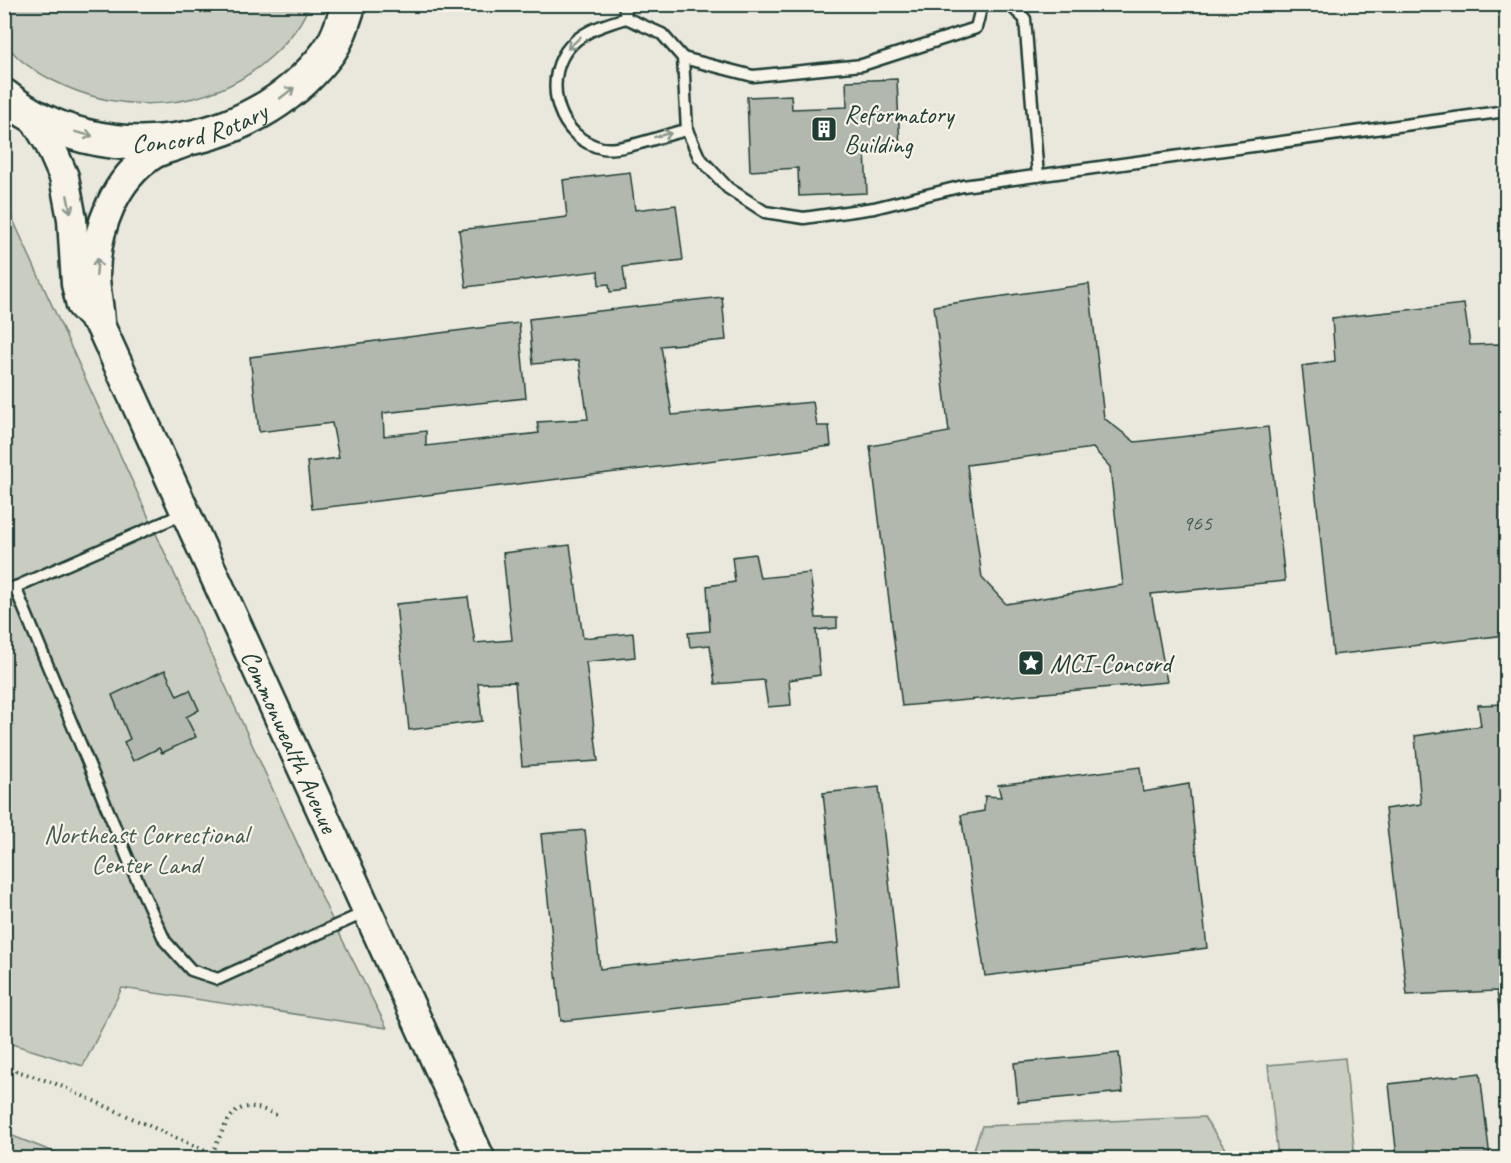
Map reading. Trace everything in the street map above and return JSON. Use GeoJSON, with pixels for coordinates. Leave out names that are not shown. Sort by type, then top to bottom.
{"type":"FeatureCollection","features":[{"type":"Feature","properties":{"kind":"highway","name":"Concord Rotary"},"geometry":{"type":"LineString","coordinates":[[17,104],[77,132],[110,140],[173,141],[207,135],[239,124],[290,91],[328,53],[344,19],[371,4]]}},
{"type":"Feature","properties":{"kind":"street","name":"Commonwealth Avenue"},"geometry":{"type":"LineString","coordinates":[[17,104],[49,143],[64,177],[72,219],[76,284],[81,305],[100,325]]}},
{"type":"Feature","properties":{"kind":"street","name":"Commonwealth Avenue"},"geometry":{"type":"LineString","coordinates":[[207,135],[156,153],[136,168],[116,192],[106,213],[95,276],[100,325],[366,912],[471,1156]]}},
{"type":"Feature","properties":{"kind":"lane"},"geometry":{"type":"LineString","coordinates":[[624,4],[626,18]]}},
{"type":"Feature","properties":{"kind":"lane"},"geometry":{"type":"LineString","coordinates":[[687,130],[659,135],[631,146],[602,148],[575,133],[561,115],[555,94],[557,73],[566,51],[588,31],[626,18],[662,34],[684,58],[753,76],[862,65],[976,28],[982,4]]}},
{"type":"Feature","properties":{"kind":"lane"},"geometry":{"type":"LineString","coordinates":[[1009,4],[1025,19],[1038,176]]}},
{"type":"Feature","properties":{"kind":"lane"},"geometry":{"type":"LineString","coordinates":[[684,58],[687,130],[699,157],[728,188],[765,212],[804,218],[874,208],[963,186],[1506,111]]}},
{"type":"Feature","properties":{"kind":"lane"},"geometry":{"type":"LineString","coordinates":[[185,513],[10,589],[134,873],[165,941],[191,970],[218,979],[366,912]]}},
{"type":"Feature","properties":{"kind":"path"},"geometry":{"type":"LineString","coordinates":[[4,1067],[54,1083],[221,1158]]}},
{"type":"Feature","properties":{"kind":"path"},"geometry":{"type":"LineString","coordinates":[[212,1154],[230,1118],[241,1108],[258,1106],[276,1115]]}},
{"type":"Feature","properties":{"kind":"green space"},"geometry":{"type":"Polygon","coordinates":[[[5,4],[309,5],[303,19],[289,39],[272,56],[248,74],[223,88],[195,98],[167,103],[138,103],[110,100],[81,93],[27,65],[14,54],[6,41],[5,4]]]}},
{"type":"Feature","properties":{"kind":"green space","name":"Northeast Correctional Center Land"},"geometry":{"type":"Polygon","coordinates":[[[4,200],[329,913],[387,1028],[122,988],[83,1066],[5,1042],[4,200]]]}},
{"type":"Feature","properties":{"kind":"green space"},"geometry":{"type":"Polygon","coordinates":[[[1345,1058],[1355,1158],[1278,1158],[1268,1065],[1345,1058]]]}},
{"type":"Feature","properties":{"kind":"green space"},"geometry":{"type":"Polygon","coordinates":[[[1204,1117],[1226,1150],[1222,1158],[971,1158],[982,1126],[1204,1117]]]}},
{"type":"Feature","properties":{"kind":"green space"},"geometry":{"type":"Polygon","coordinates":[[[5,1133],[69,1158],[5,1158],[5,1133]]]}},
{"type":"Feature","properties":{"kind":"building","name":"Reformatory Building"},"geometry":{"type":"Polygon","coordinates":[[[897,79],[900,150],[865,151],[867,193],[799,196],[798,168],[750,171],[747,97],[791,95],[792,109],[847,107],[846,81],[897,79]]]}},
{"type":"Feature","properties":{"kind":"building"},"geometry":{"type":"Polygon","coordinates":[[[630,172],[635,210],[676,205],[683,260],[623,267],[626,290],[610,292],[609,284],[599,285],[598,271],[466,287],[459,230],[567,217],[563,180],[630,172]]]}},
{"type":"Feature","properties":{"kind":"building"},"geometry":{"type":"Polygon","coordinates":[[[1089,284],[1104,418],[1135,442],[1268,427],[1285,581],[1151,594],[1167,682],[902,706],[870,446],[949,432],[934,306],[1089,284]],[[1093,448],[967,465],[982,578],[1006,604],[1123,585],[1110,467],[1093,448]]]}},
{"type":"Feature","properties":{"kind":"building"},"geometry":{"type":"Polygon","coordinates":[[[722,297],[726,340],[661,346],[672,415],[813,402],[817,426],[829,426],[831,446],[312,509],[307,462],[339,458],[332,423],[259,432],[250,357],[519,323],[526,398],[383,413],[384,436],[426,431],[426,446],[539,433],[537,422],[588,419],[579,360],[533,364],[529,319],[722,297]]]}},
{"type":"Feature","properties":{"kind":"building"},"geometry":{"type":"Polygon","coordinates":[[[1464,304],[1470,345],[1500,344],[1506,395],[1506,635],[1333,655],[1302,366],[1335,361],[1332,318],[1464,304]]]}},
{"type":"Feature","properties":{"kind":"building"},"geometry":{"type":"Polygon","coordinates":[[[570,545],[583,638],[633,633],[635,657],[586,662],[598,761],[522,766],[515,682],[478,683],[482,721],[409,730],[396,604],[468,597],[475,643],[512,640],[503,553],[570,545]]]}},
{"type":"Feature","properties":{"kind":"building"},"geometry":{"type":"Polygon","coordinates":[[[755,554],[760,578],[810,573],[816,618],[837,618],[837,628],[816,630],[820,675],[789,680],[791,705],[768,707],[764,680],[715,684],[710,645],[690,647],[688,633],[710,631],[707,586],[735,582],[732,557],[755,554]]]}},
{"type":"Feature","properties":{"kind":"building"},"geometry":{"type":"Polygon","coordinates":[[[165,670],[177,696],[190,690],[199,710],[186,717],[196,737],[162,753],[159,748],[133,761],[124,742],[130,739],[112,695],[165,670]]]}},
{"type":"Feature","properties":{"kind":"building"},"geometry":{"type":"Polygon","coordinates":[[[1506,704],[1506,1069],[1497,991],[1407,995],[1385,809],[1421,804],[1415,736],[1481,726],[1478,705],[1506,704]]]}},
{"type":"Feature","properties":{"kind":"building"},"geometry":{"type":"Polygon","coordinates":[[[1140,767],[1143,792],[1189,784],[1207,948],[985,976],[961,815],[984,811],[985,796],[1001,797],[998,785],[1140,767]]]}},
{"type":"Feature","properties":{"kind":"building"},"geometry":{"type":"Polygon","coordinates":[[[879,787],[900,984],[561,1021],[541,834],[585,830],[600,969],[839,943],[823,793],[879,787]]]}},
{"type":"Feature","properties":{"kind":"building"},"geometry":{"type":"Polygon","coordinates":[[[1119,1053],[1123,1092],[1018,1102],[1014,1063],[1119,1053]]]}},
{"type":"Feature","properties":{"kind":"building"},"geometry":{"type":"Polygon","coordinates":[[[1480,1073],[1490,1158],[1397,1158],[1389,1084],[1480,1073]]]}},
{"type":"Feature","properties":{"kind":"place","name":"Reformatory Building"},"geometry":{"type":"Point","coordinates":[824,129]}},
{"type":"Feature","properties":{"kind":"place","name":"MCI-Concord"},"geometry":{"type":"Point","coordinates":[1031,663]}}]}
